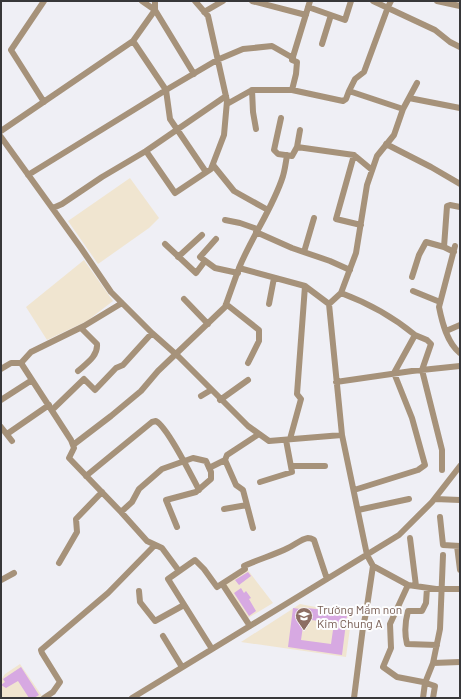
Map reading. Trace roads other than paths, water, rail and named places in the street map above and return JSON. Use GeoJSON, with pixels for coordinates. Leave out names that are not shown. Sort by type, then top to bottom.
{"type":"FeatureCollection","features":[{"type":"Feature","properties":{"kind":"street"},"geometry":{"type":"LineString","coordinates":[[44,1],[11,50],[44,102]]}},
{"type":"Feature","properties":{"kind":"street"},"geometry":{"type":"LineString","coordinates":[[142,1],[155,10],[194,74]]}},
{"type":"Feature","properties":{"kind":"street"},"geometry":{"type":"LineString","coordinates":[[1,131],[133,41],[155,10],[155,1]]}},
{"type":"Feature","properties":{"kind":"street"},"geometry":{"type":"LineString","coordinates":[[146,151],[175,193],[211,169],[224,135],[227,104],[226,96],[208,16],[195,1]]}},
{"type":"Feature","properties":{"kind":"street"},"geometry":{"type":"LineString","coordinates":[[204,12],[222,1]]}},
{"type":"Feature","properties":{"kind":"street"},"geometry":{"type":"LineString","coordinates":[[252,1],[306,15]]}},
{"type":"Feature","properties":{"kind":"street"},"geometry":{"type":"LineString","coordinates":[[293,58],[309,4],[345,20],[351,1]]}},
{"type":"Feature","properties":{"kind":"street"},"geometry":{"type":"LineString","coordinates":[[373,1],[387,9],[435,30],[450,42],[460,47]]}},
{"type":"Feature","properties":{"kind":"street"},"geometry":{"type":"LineString","coordinates":[[227,104],[248,94],[252,90],[292,90],[343,101],[355,79],[364,72],[391,1]]}},
{"type":"Feature","properties":{"kind":"street"},"geometry":{"type":"LineString","coordinates":[[437,1],[460,6]]}},
{"type":"Feature","properties":{"kind":"street"},"geometry":{"type":"LineString","coordinates":[[322,44],[331,15]]}},
{"type":"Feature","properties":{"kind":"street"},"geometry":{"type":"LineString","coordinates":[[133,41],[166,90],[170,119],[206,172]]}},
{"type":"Feature","properties":{"kind":"street"},"geometry":{"type":"LineString","coordinates":[[28,175],[217,60],[243,49],[272,46],[293,58],[292,60],[296,62],[296,74],[292,90]]}},
{"type":"Feature","properties":{"kind":"street"},"geometry":{"type":"LineString","coordinates":[[329,304],[340,293],[356,253],[367,185],[377,156],[394,135],[403,109],[417,84]]}},
{"type":"Feature","properties":{"kind":"street"},"geometry":{"type":"LineString","coordinates":[[252,90],[253,112],[256,129]]}},
{"type":"Feature","properties":{"kind":"street"},"geometry":{"type":"LineString","coordinates":[[349,91],[403,109]]}},
{"type":"Feature","properties":{"kind":"street"},"geometry":{"type":"LineString","coordinates":[[53,208],[62,204],[102,177],[146,151],[226,96]]}},
{"type":"Feature","properties":{"kind":"street"},"geometry":{"type":"LineString","coordinates":[[409,98],[460,108]]}},
{"type":"Feature","properties":{"kind":"street"},"geometry":{"type":"LineString","coordinates":[[281,118],[274,150],[278,154],[292,156],[297,147],[300,130]]}},
{"type":"Feature","properties":{"kind":"street"},"geometry":{"type":"LineString","coordinates":[[1,137],[53,208],[111,292],[152,334],[176,355],[248,426],[269,441],[342,434]]}},
{"type":"Feature","properties":{"kind":"street"},"geometry":{"type":"LineString","coordinates":[[386,144],[460,184]]}},
{"type":"Feature","properties":{"kind":"street"},"geometry":{"type":"LineString","coordinates":[[297,147],[354,155],[372,170]]}},
{"type":"Feature","properties":{"kind":"street"},"geometry":{"type":"LineString","coordinates":[[73,445],[112,416],[141,391],[158,371],[225,307],[238,270],[283,176],[287,155]]}},
{"type":"Feature","properties":{"kind":"street"},"geometry":{"type":"LineString","coordinates":[[354,155],[336,219],[361,224]]}},
{"type":"Feature","properties":{"kind":"street"},"geometry":{"type":"LineString","coordinates":[[213,165],[234,191],[268,210]]}},
{"type":"Feature","properties":{"kind":"street"},"geometry":{"type":"LineString","coordinates":[[444,247],[447,206],[450,204],[460,207]]}},
{"type":"Feature","properties":{"kind":"street"},"geometry":{"type":"LineString","coordinates":[[304,252],[314,218]]}},
{"type":"Feature","properties":{"kind":"street"},"geometry":{"type":"LineString","coordinates":[[226,220],[240,223],[304,252],[350,270]]}},
{"type":"Feature","properties":{"kind":"street"},"geometry":{"type":"LineString","coordinates":[[178,257],[202,235]]}},
{"type":"Feature","properties":{"kind":"street"},"geometry":{"type":"LineString","coordinates":[[216,239],[200,257],[215,268],[238,270],[305,286],[329,304],[342,434],[367,554],[373,566],[408,585],[427,588],[460,589]]}},
{"type":"Feature","properties":{"kind":"street"},"geometry":{"type":"LineString","coordinates":[[412,276],[419,255],[426,242],[454,249],[439,307],[451,344],[460,353]]}},
{"type":"Feature","properties":{"kind":"street"},"geometry":{"type":"LineString","coordinates":[[165,244],[196,273],[205,261]]}},
{"type":"Feature","properties":{"kind":"street"},"geometry":{"type":"LineString","coordinates":[[269,304],[274,278]]}},
{"type":"Feature","properties":{"kind":"street"},"geometry":{"type":"LineString","coordinates":[[260,482],[292,472],[288,440],[301,399],[296,394],[305,286]]}},
{"type":"Feature","properties":{"kind":"street"},"geometry":{"type":"LineString","coordinates":[[413,291],[440,302]]}},
{"type":"Feature","properties":{"kind":"street"},"geometry":{"type":"LineString","coordinates":[[340,293],[367,304],[398,321],[415,335],[427,340],[431,344],[422,370],[442,450],[442,470]]}},
{"type":"Feature","properties":{"kind":"street"},"geometry":{"type":"LineString","coordinates":[[184,299],[208,324]]}},
{"type":"Feature","properties":{"kind":"street"},"geometry":{"type":"LineString","coordinates":[[1,369],[11,363],[21,363],[31,352],[81,328],[122,303]]}},
{"type":"Feature","properties":{"kind":"street"},"geometry":{"type":"LineString","coordinates":[[226,304],[258,330],[259,341],[248,363]]}},
{"type":"Feature","properties":{"kind":"street"},"geometry":{"type":"LineString","coordinates":[[446,331],[460,325]]}},
{"type":"Feature","properties":{"kind":"street"},"geometry":{"type":"LineString","coordinates":[[78,371],[92,360],[98,350],[98,344],[81,328]]}},
{"type":"Feature","properties":{"kind":"street"},"geometry":{"type":"LineString","coordinates":[[7,434],[50,408],[84,379],[95,390],[116,368],[123,365],[152,334]]}},
{"type":"Feature","properties":{"kind":"street"},"geometry":{"type":"LineString","coordinates":[[394,373],[415,335]]}},
{"type":"Feature","properties":{"kind":"street"},"geometry":{"type":"LineString","coordinates":[[21,363],[73,445],[74,448],[69,458],[147,541],[162,548],[179,571]]}},
{"type":"Feature","properties":{"kind":"street"},"geometry":{"type":"LineString","coordinates":[[336,382],[394,373],[460,366]]}},
{"type":"Feature","properties":{"kind":"street"},"geometry":{"type":"LineString","coordinates":[[354,490],[418,470],[425,465],[412,418],[394,373]]}},
{"type":"Feature","properties":{"kind":"street"},"geometry":{"type":"LineString","coordinates":[[1,400],[32,380]]}},
{"type":"Feature","properties":{"kind":"street"},"geometry":{"type":"LineString","coordinates":[[220,400],[248,380]]}},
{"type":"Feature","properties":{"kind":"street"},"geometry":{"type":"LineString","coordinates":[[201,396],[211,390]]}},
{"type":"Feature","properties":{"kind":"street"},"geometry":{"type":"LineString","coordinates":[[86,476],[152,422],[156,421],[168,435],[199,490]]}},
{"type":"Feature","properties":{"kind":"street"},"geometry":{"type":"LineString","coordinates":[[1,427],[12,441]]}},
{"type":"Feature","properties":{"kind":"street"},"geometry":{"type":"LineString","coordinates":[[209,468],[225,460],[227,455],[259,434]]}},
{"type":"Feature","properties":{"kind":"street"},"geometry":{"type":"LineString","coordinates":[[121,512],[132,502],[139,489],[162,469],[193,458],[206,461],[211,479],[196,492],[166,500],[177,527]]}},
{"type":"Feature","properties":{"kind":"street"},"geometry":{"type":"LineString","coordinates":[[225,460],[236,485],[243,490],[253,528]]}},
{"type":"Feature","properties":{"kind":"street"},"geometry":{"type":"LineString","coordinates":[[291,466],[325,466]]}},
{"type":"Feature","properties":{"kind":"street"},"geometry":{"type":"LineString","coordinates":[[132,698],[399,535],[435,499],[460,466]]}},
{"type":"Feature","properties":{"kind":"street"},"geometry":{"type":"LineString","coordinates":[[59,563],[77,532],[76,520],[102,492]]}},
{"type":"Feature","properties":{"kind":"street"},"geometry":{"type":"LineString","coordinates":[[358,510],[408,499]]}},
{"type":"Feature","properties":{"kind":"street"},"geometry":{"type":"LineString","coordinates":[[435,499],[460,500]]}},
{"type":"Feature","properties":{"kind":"street"},"geometry":{"type":"LineString","coordinates":[[224,508],[247,505]]}},
{"type":"Feature","properties":{"kind":"street"},"geometry":{"type":"LineString","coordinates":[[440,517],[443,545],[458,546],[460,570]]}},
{"type":"Feature","properties":{"kind":"street"},"geometry":{"type":"LineString","coordinates":[[212,649],[168,579],[195,560],[204,569],[217,587],[223,585],[246,569],[244,566],[309,538],[314,540],[327,579]]}},
{"type":"Feature","properties":{"kind":"street"},"geometry":{"type":"LineString","coordinates":[[410,538],[416,586]]}},
{"type":"Feature","properties":{"kind":"street"},"geometry":{"type":"LineString","coordinates":[[44,698],[53,692],[60,682],[41,650],[108,593],[155,545]]}},
{"type":"Feature","properties":{"kind":"street"},"geometry":{"type":"LineString","coordinates":[[423,698],[425,683],[433,663],[440,629],[443,555]]}},
{"type":"Feature","properties":{"kind":"street"},"geometry":{"type":"LineString","coordinates":[[354,698],[363,627],[373,566]]}},
{"type":"Feature","properties":{"kind":"street"},"geometry":{"type":"LineString","coordinates":[[1,580],[14,573]]}},
{"type":"Feature","properties":{"kind":"street"},"geometry":{"type":"LineString","coordinates":[[223,585],[250,626]]}},
{"type":"Feature","properties":{"kind":"street"},"geometry":{"type":"LineString","coordinates":[[408,585],[390,624],[391,648],[383,667],[397,677],[435,686],[433,698]]}},
{"type":"Feature","properties":{"kind":"street"},"geometry":{"type":"LineString","coordinates":[[427,588],[426,603],[422,611],[408,611],[404,634],[407,644],[437,645]]}},
{"type":"Feature","properties":{"kind":"street"},"geometry":{"type":"LineString","coordinates":[[139,591],[140,602],[155,621],[184,605]]}},
{"type":"Feature","properties":{"kind":"street"},"geometry":{"type":"LineString","coordinates":[[263,608],[276,619]]}},
{"type":"Feature","properties":{"kind":"street"},"geometry":{"type":"LineString","coordinates":[[163,636],[182,667]]}},
{"type":"Feature","properties":{"kind":"street"},"geometry":{"type":"LineString","coordinates":[[433,663],[460,662]]}},
{"type":"Feature","properties":{"kind":"place","name":"Trường Mầm non Kim Chung A"},"geometry":{"type":"Point","coordinates":[304,631]}}]}
